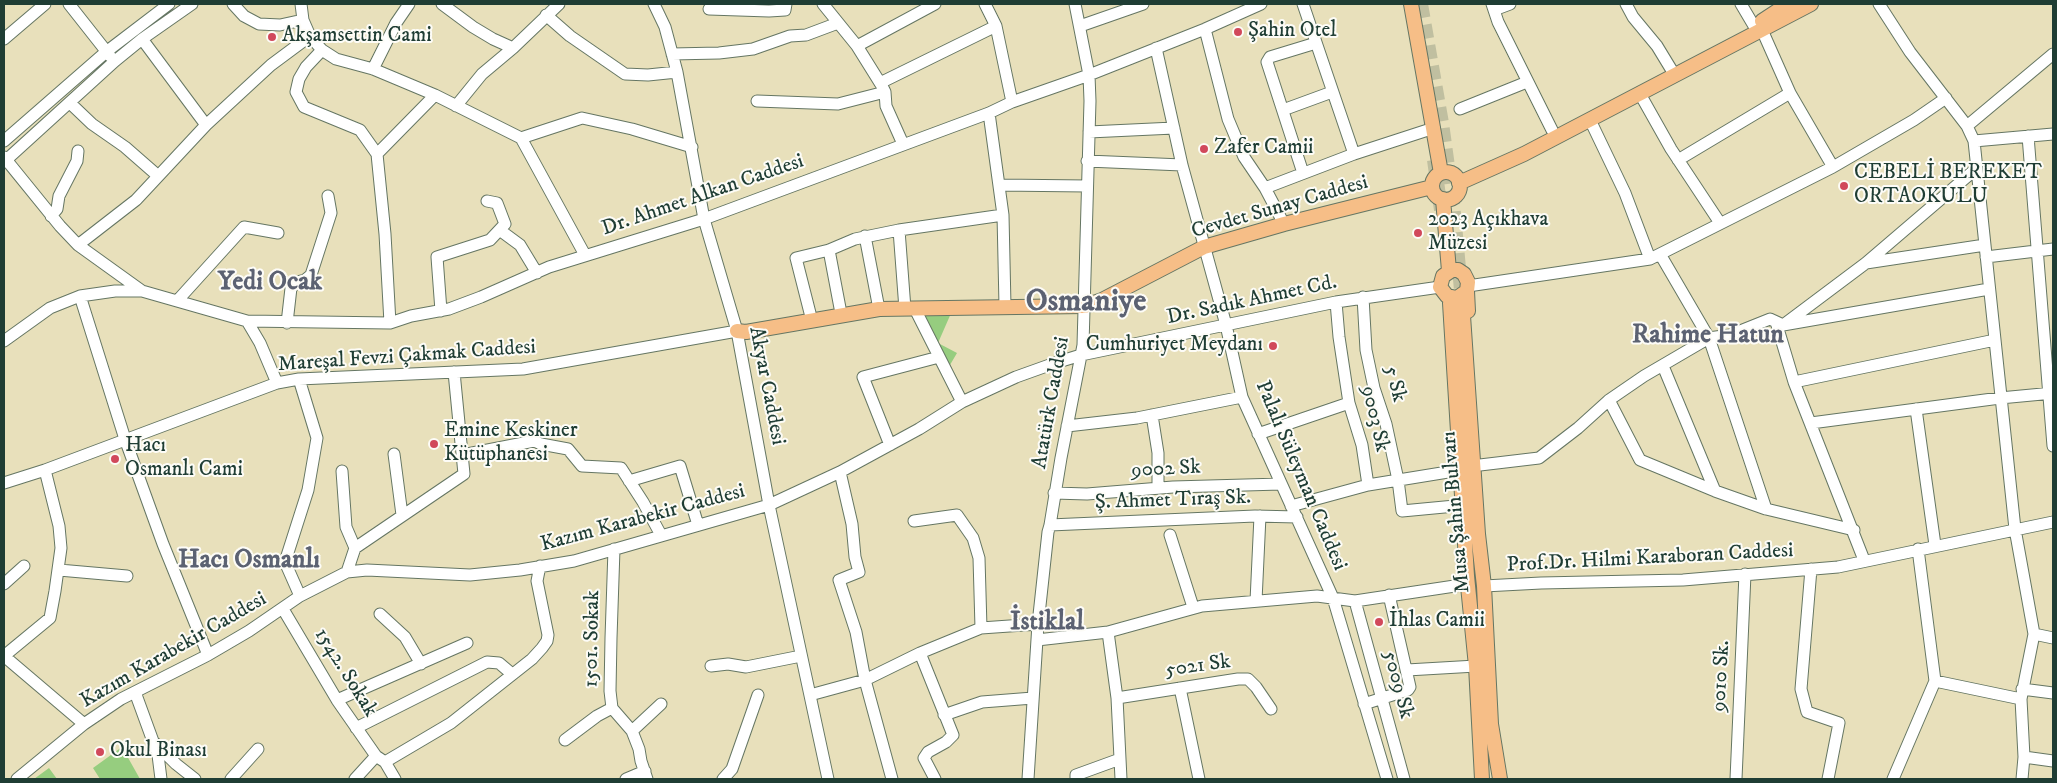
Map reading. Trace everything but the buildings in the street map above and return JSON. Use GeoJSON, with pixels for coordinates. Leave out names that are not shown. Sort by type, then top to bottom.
{"type":"FeatureCollection","features":[{"type":"Feature","properties":{"kind":"main road"},"geometry":{"type":"LineString","coordinates":[[1411,4],[1434,128],[1450,176],[1457,194],[1446,199],[1436,196],[1432,187],[1434,179],[1450,176],[1524,154],[1555,136],[1640,94],[1675,72]]}},
{"type":"Feature","properties":{"kind":"main road"},"geometry":{"type":"LineString","coordinates":[[1419,4],[1450,176]]}},
{"type":"Feature","properties":{"kind":"main road"},"geometry":{"type":"LineString","coordinates":[[1758,28],[1788,4]]}},
{"type":"Feature","properties":{"kind":"main road"},"geometry":{"type":"LineString","coordinates":[[1450,176],[1675,72],[1758,28],[1810,4]]}},
{"type":"Feature","properties":{"kind":"main road","name":"Cevdet Sunay Caddesi"},"geometry":{"type":"LineString","coordinates":[[879,309],[1085,306],[1102,300],[1204,247],[1284,224],[1432,187]]}},
{"type":"Feature","properties":{"kind":"main road"},"geometry":{"type":"LineString","coordinates":[[1446,199],[1452,270]]}},
{"type":"Feature","properties":{"kind":"main road"},"geometry":{"type":"LineString","coordinates":[[1452,270],[1443,276],[1440,287],[1455,506],[1458,538],[1467,580]]}},
{"type":"Feature","properties":{"kind":"main road"},"geometry":{"type":"LineString","coordinates":[[1452,270],[1464,274],[1462,295],[1480,465],[1484,536],[1483,580]]}},
{"type":"Feature","properties":{"kind":"main road"},"geometry":{"type":"LineString","coordinates":[[1440,287],[1445,294],[1453,298],[1462,295]]}},
{"type":"Feature","properties":{"kind":"main road","name":"Musa Şahin Bulvarı"},"geometry":{"type":"LineString","coordinates":[[1462,295],[1477,524],[1483,580],[1491,724],[1500,779]]}},
{"type":"Feature","properties":{"kind":"main road","name":"Musa Şahin Bulvarı"},"geometry":{"type":"LineString","coordinates":[[1462,295],[1467,580],[1476,666],[1482,779]]}},
{"type":"Feature","properties":{"kind":"main road"},"geometry":{"type":"LineString","coordinates":[[737,331],[744,325],[868,303],[879,309]]}},
{"type":"Feature","properties":{"kind":"main road"},"geometry":{"type":"LineString","coordinates":[[737,331],[746,332],[879,309]]}},
{"type":"Feature","properties":{"kind":"street"},"geometry":{"type":"LineString","coordinates":[[4,38],[45,4]]}},
{"type":"Feature","properties":{"kind":"street"},"geometry":{"type":"LineString","coordinates":[[69,4],[115,62]]}},
{"type":"Feature","properties":{"kind":"street"},"geometry":{"type":"LineString","coordinates":[[4,141],[106,52],[169,4]]}},
{"type":"Feature","properties":{"kind":"street"},"geometry":{"type":"LineString","coordinates":[[142,291],[78,245],[51,216],[5,160],[115,62],[192,4]]}},
{"type":"Feature","properties":{"kind":"street"},"geometry":{"type":"LineString","coordinates":[[233,4],[244,16],[259,24],[280,25],[303,20]]}},
{"type":"Feature","properties":{"kind":"street"},"geometry":{"type":"LineString","coordinates":[[301,4],[303,20],[310,36],[322,50],[336,59],[373,69],[435,95],[521,138],[585,255]]}},
{"type":"Feature","properties":{"kind":"street"},"geometry":{"type":"LineString","coordinates":[[373,69],[396,23],[409,4]]}},
{"type":"Feature","properties":{"kind":"street"},"geometry":{"type":"LineString","coordinates":[[442,4],[473,27],[513,48]]}},
{"type":"Feature","properties":{"kind":"street"},"geometry":{"type":"LineString","coordinates":[[456,106],[482,74],[513,48],[559,4]]}},
{"type":"Feature","properties":{"kind":"street","name":"Akyar Caddesi"},"geometry":{"type":"LineString","coordinates":[[654,4],[665,27],[677,72],[704,219],[737,331],[769,505],[828,779]]}},
{"type":"Feature","properties":{"kind":"street"},"geometry":{"type":"LineString","coordinates":[[709,9],[785,10],[786,4]]}},
{"type":"Feature","properties":{"kind":"street"},"geometry":{"type":"LineString","coordinates":[[823,4],[857,46],[883,88],[886,106],[903,144]]}},
{"type":"Feature","properties":{"kind":"street"},"geometry":{"type":"LineString","coordinates":[[857,46],[935,4]]}},
{"type":"Feature","properties":{"kind":"street"},"geometry":{"type":"LineString","coordinates":[[985,4],[996,26],[1012,102]]}},
{"type":"Feature","properties":{"kind":"street","name":"Atatürk Caddesi"},"geometry":{"type":"LineString","coordinates":[[1028,779],[1038,624],[1048,532],[1081,355],[1085,306],[1090,75],[1075,4]]}},
{"type":"Feature","properties":{"kind":"street"},"geometry":{"type":"LineString","coordinates":[[1080,26],[1144,4]]}},
{"type":"Feature","properties":{"kind":"street","name":"Dr. Ahmet Alkan Caddesi"},"geometry":{"type":"LineString","coordinates":[[142,291],[247,321],[390,323],[411,316],[441,311],[481,298],[537,273],[585,255],[704,219],[1012,102],[1090,75],[1205,29],[1261,4]]}},
{"type":"Feature","properties":{"kind":"street"},"geometry":{"type":"LineString","coordinates":[[1303,4],[1354,154]]}},
{"type":"Feature","properties":{"kind":"street"},"geometry":{"type":"LineString","coordinates":[[1510,4],[1493,7],[1498,22],[1552,130]]}},
{"type":"Feature","properties":{"kind":"street"},"geometry":{"type":"LineString","coordinates":[[1626,4],[1633,17],[1675,72]]}},
{"type":"Feature","properties":{"kind":"street"},"geometry":{"type":"LineString","coordinates":[[1741,4],[1758,28],[1790,92],[1833,167]]}},
{"type":"Feature","properties":{"kind":"street"},"geometry":{"type":"LineString","coordinates":[[1879,4],[1910,52],[1967,126],[1974,141],[2015,530],[2034,634],[2021,694],[2024,757],[2022,779]]}},
{"type":"Feature","properties":{"kind":"street"},"geometry":{"type":"LineString","coordinates":[[546,15],[570,36],[625,74],[648,75],[677,72]]}},
{"type":"Feature","properties":{"kind":"street"},"geometry":{"type":"LineString","coordinates":[[672,54],[719,53],[753,49],[790,36],[806,35],[838,23]]}},
{"type":"Feature","properties":{"kind":"street"},"geometry":{"type":"LineString","coordinates":[[757,101],[838,104],[883,88],[996,26]]}},
{"type":"Feature","properties":{"kind":"street"},"geometry":{"type":"LineString","coordinates":[[1205,29],[1228,119],[1244,157],[1265,188],[1284,224]]}},
{"type":"Feature","properties":{"kind":"street"},"geometry":{"type":"LineString","coordinates":[[78,245],[136,200],[157,175],[206,125],[272,65],[310,36]]}},
{"type":"Feature","properties":{"kind":"street"},"geometry":{"type":"LineString","coordinates":[[142,40],[206,125]]}},
{"type":"Feature","properties":{"kind":"street"},"geometry":{"type":"LineString","coordinates":[[1302,173],[1268,65],[1268,59],[1316,43]]}},
{"type":"Feature","properties":{"kind":"street","name":"Palalı Süleyman Caddesi"},"geometry":{"type":"LineString","coordinates":[[1156,48],[1182,165],[1226,325],[1242,397],[1332,598],[1387,779]]}},
{"type":"Feature","properties":{"kind":"street"},"geometry":{"type":"LineString","coordinates":[[322,50],[306,66],[299,78],[296,92],[304,107],[360,130],[377,154],[385,234],[390,323]]}},
{"type":"Feature","properties":{"kind":"street"},"geometry":{"type":"LineString","coordinates":[[1967,126],[2053,54]]}},
{"type":"Feature","properties":{"kind":"street"},"geometry":{"type":"LineString","coordinates":[[1460,109],[1527,82]]}},
{"type":"Feature","properties":{"kind":"street"},"geometry":{"type":"LineString","coordinates":[[1283,110],[1332,92]]}},
{"type":"Feature","properties":{"kind":"street"},"geometry":{"type":"LineString","coordinates":[[1678,160],[1790,92]]}},
{"type":"Feature","properties":{"kind":"street"},"geometry":{"type":"LineString","coordinates":[[1640,94],[1678,160],[1720,223]]}},
{"type":"Feature","properties":{"kind":"street"},"geometry":{"type":"LineString","coordinates":[[377,154],[435,95]]}},
{"type":"Feature","properties":{"kind":"street"},"geometry":{"type":"LineString","coordinates":[[1462,295],[1655,256],[1833,167],[1914,120],[1946,98]]}},
{"type":"Feature","properties":{"kind":"street"},"geometry":{"type":"LineString","coordinates":[[70,103],[92,124],[125,147],[157,175]]}},
{"type":"Feature","properties":{"kind":"street"},"geometry":{"type":"LineString","coordinates":[[988,112],[1003,215],[1005,306]]}},
{"type":"Feature","properties":{"kind":"street"},"geometry":{"type":"LineString","coordinates":[[521,138],[582,118],[632,129],[692,147]]}},
{"type":"Feature","properties":{"kind":"street"},"geometry":{"type":"LineString","coordinates":[[1590,120],[1655,256],[1709,338],[1766,509]]}},
{"type":"Feature","properties":{"kind":"street"},"geometry":{"type":"LineString","coordinates":[[1089,132],[1174,128]]}},
{"type":"Feature","properties":{"kind":"street"},"geometry":{"type":"LineString","coordinates":[[1265,188],[1354,154],[1434,128]]}},
{"type":"Feature","properties":{"kind":"street"},"geometry":{"type":"LineString","coordinates":[[1974,141],[2053,134]]}},
{"type":"Feature","properties":{"kind":"street"},"geometry":{"type":"LineString","coordinates":[[2028,136],[2051,394],[2053,446]]}},
{"type":"Feature","properties":{"kind":"street"},"geometry":{"type":"LineString","coordinates":[[51,216],[57,209],[59,196],[77,161],[78,151]]}},
{"type":"Feature","properties":{"kind":"street"},"geometry":{"type":"LineString","coordinates":[[1087,161],[1182,165]]}},
{"type":"Feature","properties":{"kind":"street"},"geometry":{"type":"LineString","coordinates":[[1779,323],[1866,263],[1977,168]]}},
{"type":"Feature","properties":{"kind":"street"},"geometry":{"type":"LineString","coordinates":[[999,185],[1087,186]]}},
{"type":"Feature","properties":{"kind":"street"},"geometry":{"type":"LineString","coordinates":[[287,323],[291,288],[297,282],[305,280],[311,275],[331,213],[328,196]]}},
{"type":"Feature","properties":{"kind":"street"},"geometry":{"type":"LineString","coordinates":[[441,311],[436,257],[490,240],[501,231],[505,224],[497,203],[487,201]]}},
{"type":"Feature","properties":{"kind":"street"},"geometry":{"type":"LineString","coordinates":[[810,313],[796,258],[829,250],[865,236],[1003,215]]}},
{"type":"Feature","properties":{"kind":"street"},"geometry":{"type":"LineString","coordinates":[[177,302],[244,228],[278,233]]}},
{"type":"Feature","properties":{"kind":"street"},"geometry":{"type":"LineString","coordinates":[[899,230],[910,309],[939,357],[962,402]]}},
{"type":"Feature","properties":{"kind":"street"},"geometry":{"type":"LineString","coordinates":[[501,231],[520,245],[537,273]]}},
{"type":"Feature","properties":{"kind":"street"},"geometry":{"type":"LineString","coordinates":[[865,236],[879,309]]}},
{"type":"Feature","properties":{"kind":"street"},"geometry":{"type":"LineString","coordinates":[[1866,263],[1985,245]]}},
{"type":"Feature","properties":{"kind":"street"},"geometry":{"type":"LineString","coordinates":[[1986,257],[2053,248]]}},
{"type":"Feature","properties":{"kind":"street"},"geometry":{"type":"LineString","coordinates":[[829,250],[840,308]]}},
{"type":"Feature","properties":{"kind":"street","name":"Dr. Sadık Ahmet Cd."},"geometry":{"type":"LineString","coordinates":[[890,444],[919,429],[962,402],[1016,377],[1081,355],[1336,302],[1440,287]]}},
{"type":"Feature","properties":{"kind":"street"},"geometry":{"type":"LineString","coordinates":[[1480,465],[1539,458],[1578,428],[1609,400],[1644,376],[1709,338],[1730,335],[1770,319],[1779,323],[1989,289]]}},
{"type":"Feature","properties":{"kind":"street"},"geometry":{"type":"LineString","coordinates":[[4,341],[50,308],[80,296],[115,291],[142,291]]}},
{"type":"Feature","properties":{"kind":"street"},"geometry":{"type":"LineString","coordinates":[[80,296],[125,439],[163,544],[208,655]]}},
{"type":"Feature","properties":{"kind":"street","name":"5 Sk"},"geometry":{"type":"LineString","coordinates":[[1363,297],[1366,350],[1374,388],[1386,424],[1398,480],[1402,511],[1455,506]]}},
{"type":"Feature","properties":{"kind":"street","name":"9003 Sk"},"geometry":{"type":"LineString","coordinates":[[1336,302],[1339,337],[1350,403],[1362,445],[1368,485]]}},
{"type":"Feature","properties":{"kind":"street"},"geometry":{"type":"LineString","coordinates":[[247,321],[260,343],[278,383]]}},
{"type":"Feature","properties":{"kind":"street"},"geometry":{"type":"LineString","coordinates":[[1779,323],[1794,382],[1854,530],[1864,560]]}},
{"type":"Feature","properties":{"kind":"street","name":"Mareşal Fevzi Çakmak Caddesi"},"geometry":{"type":"LineString","coordinates":[[4,483],[45,470],[278,383],[299,380],[533,367],[737,331]]}},
{"type":"Feature","properties":{"kind":"street"},"geometry":{"type":"LineString","coordinates":[[1794,382],[1995,340]]}},
{"type":"Feature","properties":{"kind":"street"},"geometry":{"type":"LineString","coordinates":[[890,444],[862,377],[939,357]]}},
{"type":"Feature","properties":{"kind":"street"},"geometry":{"type":"LineString","coordinates":[[1663,366],[1715,490]]}},
{"type":"Feature","properties":{"kind":"street"},"geometry":{"type":"LineString","coordinates":[[347,572],[355,548],[464,474],[454,372]]}},
{"type":"Feature","properties":{"kind":"street"},"geometry":{"type":"LineString","coordinates":[[299,380],[317,438],[308,490],[285,562],[300,596]]}},
{"type":"Feature","properties":{"kind":"street"},"geometry":{"type":"LineString","coordinates":[[1811,423],[2000,398],[2051,394]]}},
{"type":"Feature","properties":{"kind":"street"},"geometry":{"type":"LineString","coordinates":[[1067,426],[1152,415],[1242,397]]}},
{"type":"Feature","properties":{"kind":"street"},"geometry":{"type":"LineString","coordinates":[[1609,400],[1640,460],[1766,509],[1854,530]]}},
{"type":"Feature","properties":{"kind":"street"},"geometry":{"type":"LineString","coordinates":[[1258,434],[1350,403]]}},
{"type":"Feature","properties":{"kind":"street"},"geometry":{"type":"LineString","coordinates":[[1916,409],[1935,546]]}},
{"type":"Feature","properties":{"kind":"street"},"geometry":{"type":"LineString","coordinates":[[1152,415],[1158,452],[1158,488]]}},
{"type":"Feature","properties":{"kind":"street"},"geometry":{"type":"LineString","coordinates":[[462,455],[534,441],[541,444],[568,448],[582,466],[621,468],[661,535]]}},
{"type":"Feature","properties":{"kind":"street","name":"Kazım Karabekir Caddesi"},"geometry":{"type":"LineString","coordinates":[[17,779],[84,724],[121,698],[208,655],[283,609],[300,596],[347,572],[367,570],[470,574],[574,561],[769,505],[840,472],[890,444]]}},
{"type":"Feature","properties":{"kind":"street"},"geometry":{"type":"LineString","coordinates":[[394,454],[402,515]]}},
{"type":"Feature","properties":{"kind":"street"},"geometry":{"type":"LineString","coordinates":[[629,481],[680,466],[698,525]]}},
{"type":"Feature","properties":{"kind":"street"},"geometry":{"type":"LineString","coordinates":[[45,470],[59,526],[61,548],[50,618],[4,656],[84,724]]}},
{"type":"Feature","properties":{"kind":"street"},"geometry":{"type":"LineString","coordinates":[[342,470],[346,527],[355,548]]}},
{"type":"Feature","properties":{"kind":"street"},"geometry":{"type":"LineString","coordinates":[[1292,506],[1368,485],[1454,471]]}},
{"type":"Feature","properties":{"kind":"street"},"geometry":{"type":"LineString","coordinates":[[840,472],[852,524],[855,557],[859,572],[839,580],[856,632],[865,680],[892,779]]}},
{"type":"Feature","properties":{"kind":"street","name":"9002 Sk"},"geometry":{"type":"LineString","coordinates":[[1054,493],[1087,494],[1158,488],[1281,484]]}},
{"type":"Feature","properties":{"kind":"street"},"geometry":{"type":"LineString","coordinates":[[914,521],[958,514],[973,538],[979,558],[981,628]]}},
{"type":"Feature","properties":{"kind":"street"},"geometry":{"type":"LineString","coordinates":[[1256,601],[1260,516]]}},
{"type":"Feature","properties":{"kind":"street","name":"Ş. Ahmet Tıraş Sk."},"geometry":{"type":"LineString","coordinates":[[1050,526],[1260,516],[1297,517]]}},
{"type":"Feature","properties":{"kind":"street","name":"Prof.Dr. Hilmi Karaboran Caddesi"},"geometry":{"type":"LineString","coordinates":[[1483,580],[1541,583],[1683,580],[1838,567],[1864,560],[2053,522]]}},
{"type":"Feature","properties":{"kind":"street"},"geometry":{"type":"LineString","coordinates":[[1170,535],[1193,607]]}},
{"type":"Feature","properties":{"kind":"street","name":"1501. Sokak"},"geometry":{"type":"LineString","coordinates":[[614,549],[610,691],[612,708],[632,731],[646,775]]}},
{"type":"Feature","properties":{"kind":"street"},"geometry":{"type":"LineString","coordinates":[[1893,779],[1935,681],[1918,549]]}},
{"type":"Feature","properties":{"kind":"street"},"geometry":{"type":"LineString","coordinates":[[4,584],[24,566]]}},
{"type":"Feature","properties":{"kind":"street"},"geometry":{"type":"LineString","coordinates":[[355,779],[381,759],[451,722],[532,659],[547,641],[547,627],[537,581],[540,566]]}},
{"type":"Feature","properties":{"kind":"street"},"geometry":{"type":"LineString","coordinates":[[1811,569],[1801,689],[1807,712],[1839,723],[1828,779]]}},
{"type":"Feature","properties":{"kind":"street"},"geometry":{"type":"LineString","coordinates":[[58,570],[127,576]]}},
{"type":"Feature","properties":{"kind":"street","name":"9010 Sk."},"geometry":{"type":"LineString","coordinates":[[1736,779],[1745,574]]}},
{"type":"Feature","properties":{"kind":"street"},"geometry":{"type":"LineString","coordinates":[[1037,640],[1108,632],[1193,607],[1317,596],[1355,600],[1467,580]]}},
{"type":"Feature","properties":{"kind":"street"},"geometry":{"type":"LineString","coordinates":[[1364,704],[1408,690],[1410,687],[1390,595]]}},
{"type":"Feature","properties":{"kind":"street","name":"5009 Sk"},"geometry":{"type":"LineString","coordinates":[[1355,600],[1380,699],[1404,779]]}},
{"type":"Feature","properties":{"kind":"street","name":"1542. Sokak"},"geometry":{"type":"LineString","coordinates":[[283,609],[337,700],[395,779]]}},
{"type":"Feature","properties":{"kind":"street"},"geometry":{"type":"LineString","coordinates":[[380,614],[405,637],[421,664]]}},
{"type":"Feature","properties":{"kind":"street"},"geometry":{"type":"LineString","coordinates":[[810,695],[865,680],[920,653],[981,628],[1038,624]]}},
{"type":"Feature","properties":{"kind":"street"},"geometry":{"type":"LineString","coordinates":[[1108,632],[1117,698],[1121,779]]}},
{"type":"Feature","properties":{"kind":"street"},"geometry":{"type":"LineString","coordinates":[[2034,634],[2053,638]]}},
{"type":"Feature","properties":{"kind":"street"},"geometry":{"type":"LineString","coordinates":[[337,700],[467,644]]}},
{"type":"Feature","properties":{"kind":"street"},"geometry":{"type":"LineString","coordinates":[[920,653],[953,735],[946,742],[928,752],[924,758],[935,779]]}},
{"type":"Feature","properties":{"kind":"street"},"geometry":{"type":"LineString","coordinates":[[711,666],[728,664],[746,666],[800,656]]}},
{"type":"Feature","properties":{"kind":"street"},"geometry":{"type":"LineString","coordinates":[[356,728],[487,662],[499,663],[512,674]]}},
{"type":"Feature","properties":{"kind":"street"},"geometry":{"type":"LineString","coordinates":[[1407,670],[1476,666]]}},
{"type":"Feature","properties":{"kind":"street","name":"5021 Sk"},"geometry":{"type":"LineString","coordinates":[[1117,698],[1248,679],[1271,709]]}},
{"type":"Feature","properties":{"kind":"street"},"geometry":{"type":"LineString","coordinates":[[1935,681],[2021,694],[2053,693]]}},
{"type":"Feature","properties":{"kind":"street"},"geometry":{"type":"LineString","coordinates":[[1180,688],[1199,779]]}},
{"type":"Feature","properties":{"kind":"street"},"geometry":{"type":"LineString","coordinates":[[135,692],[153,741],[161,779]]}},
{"type":"Feature","properties":{"kind":"street"},"geometry":{"type":"LineString","coordinates":[[723,779],[732,769],[758,695]]}},
{"type":"Feature","properties":{"kind":"street"},"geometry":{"type":"LineString","coordinates":[[944,715],[982,702],[1033,698]]}},
{"type":"Feature","properties":{"kind":"street"},"geometry":{"type":"LineString","coordinates":[[632,731],[661,704]]}},
{"type":"Feature","properties":{"kind":"street"},"geometry":{"type":"LineString","coordinates":[[565,740],[597,716],[612,708]]}},
{"type":"Feature","properties":{"kind":"street"},"geometry":{"type":"LineString","coordinates":[[153,741],[194,779]]}},
{"type":"Feature","properties":{"kind":"street"},"geometry":{"type":"LineString","coordinates":[[231,779],[258,749]]}},
{"type":"Feature","properties":{"kind":"street"},"geometry":{"type":"LineString","coordinates":[[2024,757],[2053,761]]}},
{"type":"Feature","properties":{"kind":"street"},"geometry":{"type":"LineString","coordinates":[[1076,779],[1076,774],[1120,759]]}},
{"type":"Feature","properties":{"kind":"street"},"geometry":{"type":"LineString","coordinates":[[626,779],[646,775]]}},
{"type":"Feature","properties":{"kind":"green space"},"geometry":{"type":"Polygon","coordinates":[[[928,311],[952,311],[938,343],[957,353],[947,370],[927,330],[925,316],[928,311]]]}},
{"type":"Feature","properties":{"kind":"green space"},"geometry":{"type":"Polygon","coordinates":[[[122,747],[140,779],[100,779],[93,768],[122,747]]]}},
{"type":"Feature","properties":{"kind":"green space"},"geometry":{"type":"Polygon","coordinates":[[[49,768],[57,779],[34,779],[49,768]]]}},
{"type":"Feature","properties":{"kind":"tunnel"},"geometry":{"type":"LineString","coordinates":[[1421,4],[1442,123],[1453,203],[1462,301]]}},
{"type":"Feature","properties":{"kind":"tunnel"},"geometry":{"type":"LineString","coordinates":[[1434,160],[1441,210]]}},
{"type":"Feature","properties":{"kind":"place","name":"Şahin Otel"},"geometry":{"type":"Point","coordinates":[1238,32]}},
{"type":"Feature","properties":{"kind":"place","name":"Akşamsettin Cami"},"geometry":{"type":"Point","coordinates":[272,37]}},
{"type":"Feature","properties":{"kind":"place","name":"Zafer Camii"},"geometry":{"type":"Point","coordinates":[1204,149]}},
{"type":"Feature","properties":{"kind":"place","name":"CEBELİ BEREKET ORTAOKULU"},"geometry":{"type":"Point","coordinates":[1844,186]}},
{"type":"Feature","properties":{"kind":"place","name":"2023 Açıkhava Müzesi"},"geometry":{"type":"Point","coordinates":[1418,233]}},
{"type":"Feature","properties":{"kind":"place","name":"Cumhuriyet Meydanı"},"geometry":{"type":"Point","coordinates":[1273,346]}},
{"type":"Feature","properties":{"kind":"place","name":"Emine Keskiner Kütüphanesi"},"geometry":{"type":"Point","coordinates":[434,444]}},
{"type":"Feature","properties":{"kind":"place","name":"Hacı Osmanlı Cami"},"geometry":{"type":"Point","coordinates":[115,459]}},
{"type":"Feature","properties":{"kind":"place","name":"İhlas Camii"},"geometry":{"type":"Point","coordinates":[1379,622]}},
{"type":"Feature","properties":{"kind":"place","name":"Okul Binası"},"geometry":{"type":"Point","coordinates":[100,752]}},
{"type":"Feature","properties":{"kind":"district","name":"Yedi Ocak"},"geometry":{"type":"Point","coordinates":[270,284]}},
{"type":"Feature","properties":{"kind":"district","name":"Osmaniye"},"geometry":{"type":"Point","coordinates":[1086,304]}},
{"type":"Feature","properties":{"kind":"district","name":"Rahime Hatun"},"geometry":{"type":"Point","coordinates":[1708,337]}},
{"type":"Feature","properties":{"kind":"district","name":"Hacı Osmanlı"},"geometry":{"type":"Point","coordinates":[249,562]}},
{"type":"Feature","properties":{"kind":"district","name":"İstiklal"},"geometry":{"type":"Point","coordinates":[1047,624]}}]}
